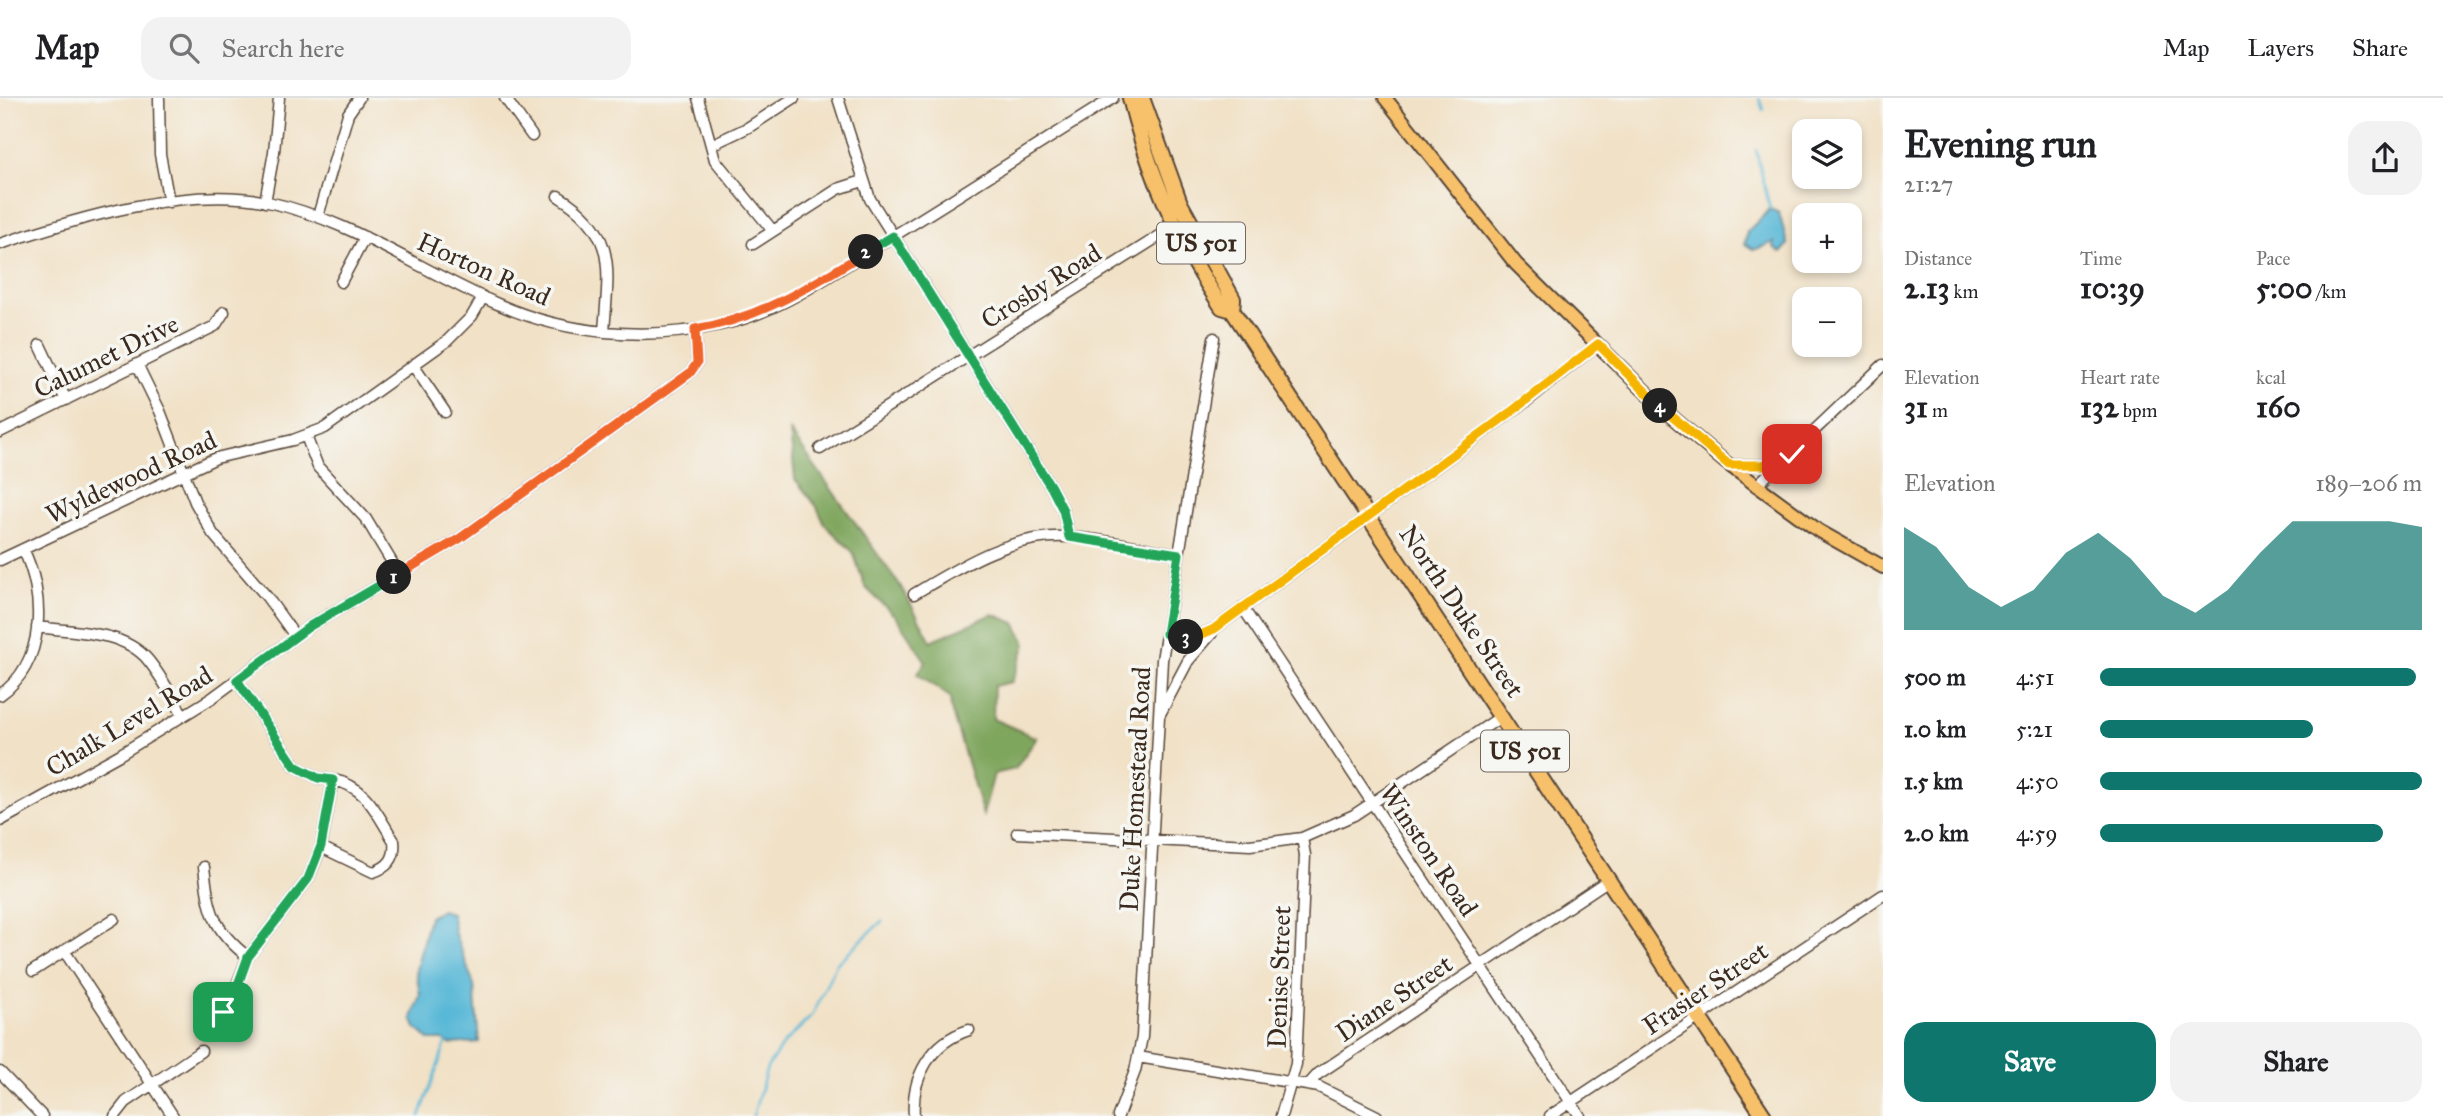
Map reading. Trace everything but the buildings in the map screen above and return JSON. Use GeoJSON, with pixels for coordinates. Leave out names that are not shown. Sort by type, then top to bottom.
{"type":"FeatureCollection","features":[{"type":"Feature","properties":{"kind":"highway","name":"North Duke Street"},"geometry":{"type":"LineString","coordinates":[[1130,98],[1160,190],[1211,290],[1222,307],[1232,310]]}},
{"type":"Feature","properties":{"kind":"highway","name":"North Duke Street"},"geometry":{"type":"LineString","coordinates":[[1142,98],[1180,203],[1233,299],[1232,310],[1764,1116]]}},
{"type":"Feature","properties":{"kind":"main road"},"geometry":{"type":"LineString","coordinates":[[1385,98],[1516,264],[1664,410],[1756,486],[1819,531],[1883,567]]}},
{"type":"Feature","properties":{"kind":"street"},"geometry":{"type":"LineString","coordinates":[[159,98],[160,154],[169,202]]}},
{"type":"Feature","properties":{"kind":"street"},"geometry":{"type":"LineString","coordinates":[[265,202],[274,152],[279,98]]}},
{"type":"Feature","properties":{"kind":"street"},"geometry":{"type":"LineString","coordinates":[[318,216],[348,114],[359,98]]}},
{"type":"Feature","properties":{"kind":"street"},"geometry":{"type":"LineString","coordinates":[[505,98],[532,135]]}},
{"type":"Feature","properties":{"kind":"street"},"geometry":{"type":"LineString","coordinates":[[698,98],[715,160],[773,231]]}},
{"type":"Feature","properties":{"kind":"street"},"geometry":{"type":"LineString","coordinates":[[711,145],[749,127],[794,98]]}},
{"type":"Feature","properties":{"kind":"street"},"geometry":{"type":"LineString","coordinates":[[838,98],[863,181],[893,236],[1057,497],[1069,537]]}},
{"type":"Feature","properties":{"kind":"street","name":"Horton Road"},"geometry":{"type":"LineString","coordinates":[[0,244],[89,218],[169,202],[224,199],[265,202],[318,216],[482,297],[551,323],[604,331],[695,329],[738,321],[777,305],[1113,98]]}},
{"type":"Feature","properties":{"kind":"street"},"geometry":{"type":"LineString","coordinates":[[753,244],[838,190],[863,181]]}},
{"type":"Feature","properties":{"kind":"street"},"geometry":{"type":"LineString","coordinates":[[558,196],[585,215],[606,249],[609,279],[604,331]]}},
{"type":"Feature","properties":{"kind":"street","name":"Crosby Road"},"geometry":{"type":"LineString","coordinates":[[820,449],[1177,225]]}},
{"type":"Feature","properties":{"kind":"street"},"geometry":{"type":"LineString","coordinates":[[341,282],[365,237]]}},
{"type":"Feature","properties":{"kind":"street","name":"Wyldewood Road"},"geometry":{"type":"LineString","coordinates":[[0,561],[183,472],[227,454],[306,436],[325,428],[464,326],[482,297]]}},
{"type":"Feature","properties":{"kind":"street","name":"Calumet Drive"},"geometry":{"type":"LineString","coordinates":[[0,432],[215,326],[224,312]]}},
{"type":"Feature","properties":{"kind":"street","name":"Chalk Level Road"},"geometry":{"type":"LineString","coordinates":[[0,821],[183,715],[237,680],[295,636],[459,539],[690,373],[697,363],[695,329]]}},
{"type":"Feature","properties":{"kind":"street","name":"Duke Homestead Road"},"geometry":{"type":"LineString","coordinates":[[1118,1116],[1138,1057],[1148,977],[1158,717],[1166,634],[1214,338]]}},
{"type":"Feature","properties":{"kind":"street"},"geometry":{"type":"LineString","coordinates":[[1166,634],[1196,637],[1214,629],[1532,397],[1598,344]]}},
{"type":"Feature","properties":{"kind":"street"},"geometry":{"type":"LineString","coordinates":[[40,345],[66,400]]}},
{"type":"Feature","properties":{"kind":"street"},"geometry":{"type":"LineString","coordinates":[[137,364],[213,534],[267,597],[295,636]]}},
{"type":"Feature","properties":{"kind":"street"},"geometry":{"type":"LineString","coordinates":[[413,365],[445,412]]}},
{"type":"Feature","properties":{"kind":"street"},"geometry":{"type":"LineString","coordinates":[[1756,486],[1883,365]]}},
{"type":"Feature","properties":{"kind":"street"},"geometry":{"type":"LineString","coordinates":[[306,436],[318,467],[366,519],[399,574]]}},
{"type":"Feature","properties":{"kind":"street"},"geometry":{"type":"LineString","coordinates":[[1729,465],[1763,465],[1792,454]]}},
{"type":"Feature","properties":{"kind":"street"},"geometry":{"type":"LineString","coordinates":[[914,594],[983,554],[1016,544],[1069,537],[1179,554]]}},
{"type":"Feature","properties":{"kind":"street"},"geometry":{"type":"LineString","coordinates":[[0,695],[18,679],[26,666],[37,627],[39,590],[23,550]]}},
{"type":"Feature","properties":{"kind":"street","name":"Winston Road"},"geometry":{"type":"LineString","coordinates":[[1243,608],[1580,1116]]}},
{"type":"Feature","properties":{"kind":"street"},"geometry":{"type":"LineString","coordinates":[[37,627],[111,637],[131,646],[148,661],[183,715]]}},
{"type":"Feature","properties":{"kind":"street"},"geometry":{"type":"LineString","coordinates":[[1158,717],[1188,661],[1214,629]]}},
{"type":"Feature","properties":{"kind":"street"},"geometry":{"type":"LineString","coordinates":[[237,680],[295,766],[318,778],[354,785],[363,794],[394,841],[394,858],[373,873],[321,846]]}},
{"type":"Feature","properties":{"kind":"street"},"geometry":{"type":"LineString","coordinates":[[1017,833],[1250,845],[1302,838],[1329,828],[1372,803],[1502,716]]}},
{"type":"Feature","properties":{"kind":"street"},"geometry":{"type":"LineString","coordinates":[[210,1027],[216,1017],[227,1010],[248,957],[308,879],[321,846],[333,780]]}},
{"type":"Feature","properties":{"kind":"street","name":"Denise Street"},"geometry":{"type":"LineString","coordinates":[[1281,1116],[1292,1083],[1304,883],[1302,838]]}},
{"type":"Feature","properties":{"kind":"street"},"geometry":{"type":"LineString","coordinates":[[204,867],[209,907],[218,928],[248,957]]}},
{"type":"Feature","properties":{"kind":"street","name":"Diane Street"},"geometry":{"type":"LineString","coordinates":[[1308,1085],[1318,1074],[1610,879]]}},
{"type":"Feature","properties":{"kind":"street","name":"Frasier Street"},"geometry":{"type":"LineString","coordinates":[[1550,1116],[1883,895]]}},
{"type":"Feature","properties":{"kind":"street"},"geometry":{"type":"LineString","coordinates":[[33,971],[114,919]]}},
{"type":"Feature","properties":{"kind":"street"},"geometry":{"type":"LineString","coordinates":[[65,952],[173,1116]]}},
{"type":"Feature","properties":{"kind":"street"},"geometry":{"type":"LineString","coordinates":[[914,1116],[915,1089],[927,1060],[946,1040],[969,1030]]}},
{"type":"Feature","properties":{"kind":"street"},"geometry":{"type":"LineString","coordinates":[[115,1116],[126,1102],[201,1051]]}},
{"type":"Feature","properties":{"kind":"street"},"geometry":{"type":"LineString","coordinates":[[1138,1057],[1308,1085],[1345,1098],[1377,1116]]}},
{"type":"Feature","properties":{"kind":"street"},"geometry":{"type":"LineString","coordinates":[[0,1072],[43,1116]]}},
{"type":"Feature","properties":{"kind":"green space"},"geometry":{"type":"Polygon","coordinates":[[[790,431],[903,590],[931,641],[993,614],[1015,623],[1026,644],[1012,682],[994,686],[993,719],[1037,738],[1015,769],[994,774],[983,815],[951,709],[950,697],[917,674],[926,662],[896,617],[865,587],[853,552],[825,525],[817,507],[795,479],[790,431]]]}},
{"type":"Feature","properties":{"kind":"water"},"geometry":{"type":"Polygon","coordinates":[[[1770,209],[1779,213],[1788,245],[1781,253],[1773,247],[1774,242],[1754,250],[1745,244],[1747,232],[1770,209]]]}},
{"type":"Feature","properties":{"kind":"water"},"geometry":{"type":"Polygon","coordinates":[[[442,910],[451,913],[455,934],[474,985],[479,1042],[450,1044],[443,1040],[429,1040],[416,1028],[412,1018],[420,995],[416,970],[429,917],[442,910]]]}},
{"type":"Feature","properties":{"kind":"waterway"},"geometry":{"type":"LineString","coordinates":[[1759,98],[1763,110]]}},
{"type":"Feature","properties":{"kind":"waterway"},"geometry":{"type":"LineString","coordinates":[[1756,150],[1770,209]]}},
{"type":"Feature","properties":{"kind":"waterway"},"geometry":{"type":"LineString","coordinates":[[753,1116],[767,1068],[783,1044],[812,1016],[836,964],[882,921]]}},
{"type":"Feature","properties":{"kind":"waterway"},"geometry":{"type":"LineString","coordinates":[[420,1116],[447,1040]]}},
{"type":"Feature","properties":{"kind":"route"},"geometry":{"type":"LineString","coordinates":[[223,1012],[233,998],[248,957],[308,879],[321,846],[333,780],[318,778],[295,766],[237,680],[310,626],[459,539],[690,373],[697,363],[698,355],[695,329],[719,326],[758,314],[798,294],[893,236],[1057,497],[1069,537],[1179,554],[1166,634],[1196,637],[1214,629],[1435,469],[1598,344],[1664,410],[1729,465],[1763,465],[1792,454]]}}]}
